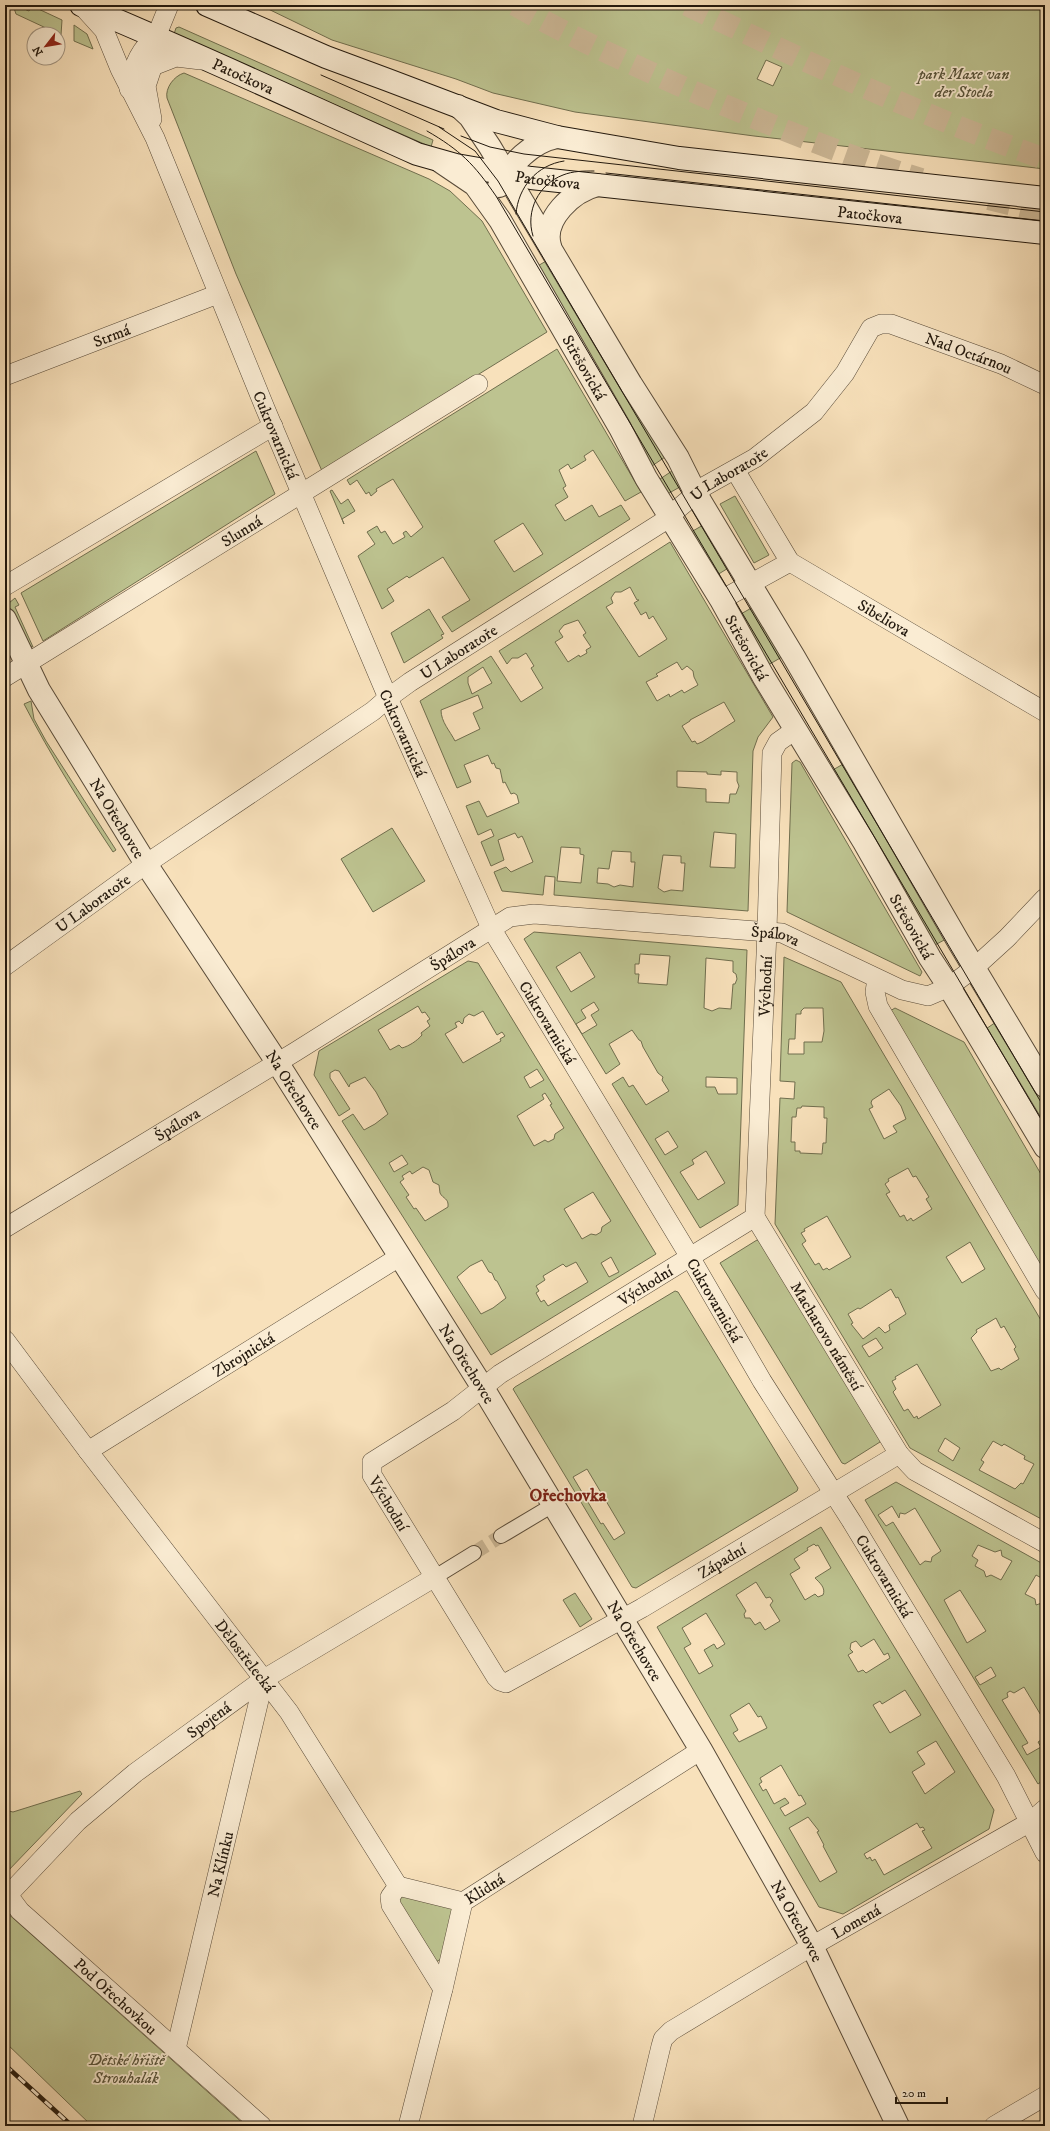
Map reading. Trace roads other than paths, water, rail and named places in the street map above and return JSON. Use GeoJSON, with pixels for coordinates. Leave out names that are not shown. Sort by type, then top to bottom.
{"type":"FeatureCollection","features":[{"type":"Feature","properties":{"kind":"street","name":"Patočkova"},"geometry":{"type":"LineString","coordinates":[[82,5],[418,154],[438,160],[506,174],[597,186],[1045,233]]}},
{"type":"Feature","properties":{"kind":"street","name":"Cukrovarnická"},"geometry":{"type":"LineString","coordinates":[[82,5],[98,21],[104,30],[129,89],[155,138],[218,294],[388,698],[491,928],[690,1257],[762,1381],[856,1529],[983,1738],[1030,1822],[1045,1853]]}},
{"type":"Feature","properties":{"kind":"street"},"geometry":{"type":"LineString","coordinates":[[129,89],[133,70],[145,45],[156,37],[169,5]]}},
{"type":"Feature","properties":{"kind":"street"},"geometry":{"type":"LineString","coordinates":[[207,5],[326,57],[496,121],[557,137],[679,158],[1045,198]]}},
{"type":"Feature","properties":{"kind":"street","name":"Cukrovarnická"},"geometry":{"type":"LineString","coordinates":[[155,138],[146,86],[158,54],[156,37]]}},
{"type":"Feature","properties":{"kind":"street"},"geometry":{"type":"LineString","coordinates":[[153,66],[176,57],[207,61]]}},
{"type":"Feature","properties":{"kind":"street","name":"Střešovická"},"geometry":{"type":"LineString","coordinates":[[458,106],[474,122],[678,458],[696,494],[794,657],[974,968],[1045,1086]]}},
{"type":"Feature","properties":{"kind":"street"},"geometry":{"type":"LineString","coordinates":[[500,220],[495,199],[498,188],[506,174],[533,148],[545,140],[557,137]]}},
{"type":"Feature","properties":{"kind":"street","name":"Střešovická"},"geometry":{"type":"LineString","coordinates":[[438,160],[475,185],[500,220],[620,428],[646,478],[721,600],[763,676],[864,842],[930,958],[1045,1147]]}},
{"type":"Feature","properties":{"kind":"street"},"geometry":{"type":"LineString","coordinates":[[550,246],[548,231],[561,209],[581,191],[597,186]]}},
{"type":"Feature","properties":{"kind":"street","name":"Strmá"},"geometry":{"type":"LineString","coordinates":[[5,376],[218,294]]}},
{"type":"Feature","properties":{"kind":"street","name":"U Laboratoře"},"geometry":{"type":"LineString","coordinates":[[5,966],[146,864],[374,711],[388,698],[670,515],[705,486],[748,464],[814,412],[845,373],[871,328],[881,324],[891,324]]}},
{"type":"Feature","properties":{"kind":"street","name":"Nad Octárnou"},"geometry":{"type":"LineString","coordinates":[[891,324],[1001,364],[1045,385]]}},
{"type":"Feature","properties":{"kind":"street","name":"Slunná"},"geometry":{"type":"LineString","coordinates":[[5,677],[478,384]]}},
{"type":"Feature","properties":{"kind":"street"},"geometry":{"type":"LineString","coordinates":[[5,586],[273,426]]}},
{"type":"Feature","properties":{"kind":"street"},"geometry":{"type":"LineString","coordinates":[[721,600],[790,562],[735,470]]}},
{"type":"Feature","properties":{"kind":"street","name":"Sibeliova"},"geometry":{"type":"LineString","coordinates":[[790,562],[1045,712]]}},
{"type":"Feature","properties":{"kind":"street","name":"Na Ořechovce"},"geometry":{"type":"LineString","coordinates":[[5,619],[39,690],[146,864],[277,1062],[483,1388],[701,1750],[812,1946],[898,2126]]}},
{"type":"Feature","properties":{"kind":"street","name":"Východní"},"geometry":{"type":"LineString","coordinates":[[435,1577],[372,1475],[371,1466],[377,1458],[453,1411],[500,1374],[755,1217],[767,931],[772,753],[778,742],[795,730]]}},
{"type":"Feature","properties":{"kind":"street","name":"Špálova"},"geometry":{"type":"LineString","coordinates":[[5,1228],[277,1062],[510,916],[534,914],[782,933],[902,990],[918,995],[928,996],[949,987],[974,968],[1045,898]]}},
{"type":"Feature","properties":{"kind":"street"},"geometry":{"type":"LineString","coordinates":[[877,979],[875,992],[878,1006],[1045,1291]]}},
{"type":"Feature","properties":{"kind":"street","name":"Macharovo náměstí"},"geometry":{"type":"LineString","coordinates":[[755,1217],[899,1454]]}},
{"type":"Feature","properties":{"kind":"street","name":"Zbrojnická"},"geometry":{"type":"LineString","coordinates":[[88,1451],[400,1257]]}},
{"type":"Feature","properties":{"kind":"street","name":"Dělostřelecká"},"geometry":{"type":"LineString","coordinates":[[5,1340],[88,1451],[289,1712],[398,1886]]}},
{"type":"Feature","properties":{"kind":"street"},"geometry":{"type":"LineString","coordinates":[[899,1454],[915,1471],[1045,1543]]}},
{"type":"Feature","properties":{"kind":"street","name":"Západní"},"geometry":{"type":"LineString","coordinates":[[435,1577],[496,1678],[504,1683],[623,1619],[899,1454]]}},
{"type":"Feature","properties":{"kind":"street"},"geometry":{"type":"LineString","coordinates":[[501,1536],[553,1504]]}},
{"type":"Feature","properties":{"kind":"street"},"geometry":{"type":"LineString","coordinates":[[435,1577],[474,1553]]}},
{"type":"Feature","properties":{"kind":"street","name":"Spojená"},"geometry":{"type":"LineString","coordinates":[[8,1895],[78,1821],[106,1796],[264,1679],[435,1577]]}},
{"type":"Feature","properties":{"kind":"street","name":"Na Klínku"},"geometry":{"type":"LineString","coordinates":[[176,2049],[264,1679]]}},
{"type":"Feature","properties":{"kind":"street","name":"Klidná"},"geometry":{"type":"LineString","coordinates":[[408,2126],[443,1989],[463,1902],[701,1750]]}},
{"type":"Feature","properties":{"kind":"street","name":"Lomená"},"geometry":{"type":"LineString","coordinates":[[642,2126],[660,2046],[666,2034],[812,1946],[1030,1822],[1045,1808]]}},
{"type":"Feature","properties":{"kind":"street"},"geometry":{"type":"LineString","coordinates":[[443,1989],[391,1905],[390,1897],[398,1886],[463,1902]]}},
{"type":"Feature","properties":{"kind":"street","name":"Pod Ořechovkou"},"geometry":{"type":"LineString","coordinates":[[8,1895],[20,1911],[262,2126]]}},
{"type":"Feature","properties":{"kind":"street"},"geometry":{"type":"LineString","coordinates":[[994,2126],[1045,2096]]}},
{"type":"Feature","properties":{"kind":"tunnel"},"geometry":{"type":"LineString","coordinates":[[515,5],[558,29],[647,71],[720,103],[834,149],[921,179]]}},
{"type":"Feature","properties":{"kind":"tunnel"},"geometry":{"type":"LineString","coordinates":[[687,5],[864,87],[954,125],[1045,159]]}},
{"type":"Feature","properties":{"kind":"tunnel"},"geometry":{"type":"LineString","coordinates":[[989,199],[1045,213]]}},
{"type":"Feature","properties":{"kind":"tunnel"},"geometry":{"type":"LineString","coordinates":[[474,1553],[501,1536]]}},
{"type":"Feature","properties":{"kind":"tram line"},"geometry":{"type":"LineString","coordinates":[[321,75],[444,129]]}},
{"type":"Feature","properties":{"kind":"tram line"},"geometry":{"type":"LineString","coordinates":[[439,127],[475,151],[498,181],[1045,1109]]}},
{"type":"Feature","properties":{"kind":"tram line"},"geometry":{"type":"LineString","coordinates":[[427,131],[458,151],[481,175],[496,196],[1045,1126]]}},
{"type":"Feature","properties":{"kind":"tram line"},"geometry":{"type":"LineString","coordinates":[[461,136],[490,147],[524,154],[1045,212]]}},
{"type":"Feature","properties":{"kind":"tram line"},"geometry":{"type":"LineString","coordinates":[[516,214],[525,186],[537,172],[554,163],[564,161]]}},
{"type":"Feature","properties":{"kind":"tram line"},"geometry":{"type":"LineString","coordinates":[[533,236],[531,227],[533,208],[536,200],[547,185],[554,179],[563,175],[594,171]]}},
{"type":"Feature","properties":{"kind":"tram line"},"geometry":{"type":"LineString","coordinates":[[606,173],[1045,221]]}},
{"type":"Feature","properties":{"kind":"railway"},"geometry":{"type":"LineString","coordinates":[[5,2065],[72,2126]]}},
{"type":"Feature","properties":{"kind":"district","name":"Ořechovka"},"geometry":{"type":"Point","coordinates":[568,1495]}},
{"type":"Feature","properties":{"kind":"park label","name":"park Maxe van der Stoela"},"geometry":{"type":"Point","coordinates":[964,82]}},
{"type":"Feature","properties":{"kind":"park label","name":"Dětské hřiště Strouhalák"},"geometry":{"type":"Point","coordinates":[126,2068]}}]}
